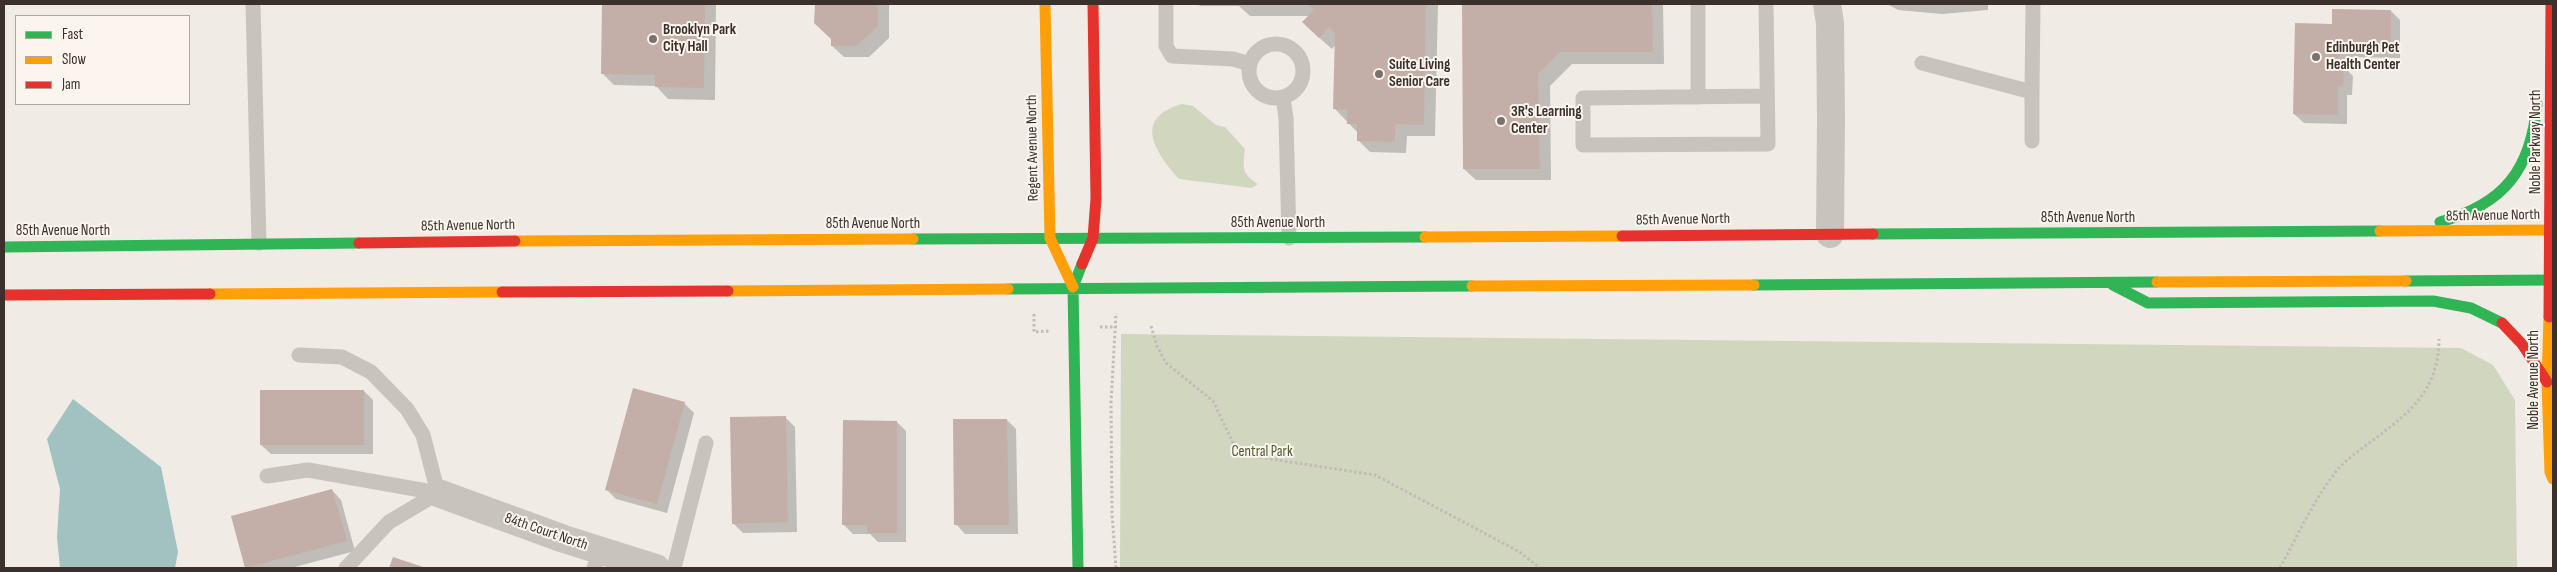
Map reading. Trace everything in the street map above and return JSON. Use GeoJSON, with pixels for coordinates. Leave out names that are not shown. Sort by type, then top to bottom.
{"type":"FeatureCollection","features":[{"type":"Feature","properties":{"kind":"main road","name":"Regent Avenue North"},"geometry":{"type":"LineString","coordinates":[[1045,4],[1050,238],[1073,287]]}},
{"type":"Feature","properties":{"kind":"main road","name":"Regent Avenue North"},"geometry":{"type":"LineString","coordinates":[[1078,568],[1073,287],[1093,238],[1096,198],[1093,4]]}},
{"type":"Feature","properties":{"kind":"main road"},"geometry":{"type":"LineString","coordinates":[[2539,18],[2544,4]]}},
{"type":"Feature","properties":{"kind":"main road","name":"Noble Parkway North"},"geometry":{"type":"LineString","coordinates":[[2551,4],[2551,280]]}},
{"type":"Feature","properties":{"kind":"main road"},"geometry":{"type":"LineString","coordinates":[[2396,232],[2464,217],[2488,203],[2506,186],[2521,168],[2530,150],[2536,124],[2537,96]]}},
{"type":"Feature","properties":{"kind":"main road","name":"85th Avenue North"},"geometry":{"type":"LineString","coordinates":[[4,246],[2552,230]]}},
{"type":"Feature","properties":{"kind":"main road"},"geometry":{"type":"LineString","coordinates":[[4,294],[2551,280]]}},
{"type":"Feature","properties":{"kind":"main road","name":"Noble Avenue North"},"geometry":{"type":"LineString","coordinates":[[2551,280],[2547,382],[2550,472],[2553,479]]}},
{"type":"Feature","properties":{"kind":"main road"},"geometry":{"type":"LineString","coordinates":[[2110,283],[2148,303],[2405,301],[2463,307],[2488,315],[2508,329],[2526,348],[2547,382]]}},
{"type":"Feature","properties":{"kind":"street"},"geometry":{"type":"LineString","coordinates":[[1827,4],[1830,23],[1830,234]]}},
{"type":"Feature","properties":{"kind":"street","name":"84th Court North"},"geometry":{"type":"LineString","coordinates":[[438,493],[597,559],[656,568]]}},
{"type":"Feature","properties":{"kind":"lane"},"geometry":{"type":"LineString","coordinates":[[253,4],[260,243]]}},
{"type":"Feature","properties":{"kind":"lane"},"geometry":{"type":"LineString","coordinates":[[1166,4],[1166,46],[1172,56],[1233,59],[1250,64]]}},
{"type":"Feature","properties":{"kind":"lane"},"geometry":{"type":"LineString","coordinates":[[1698,4],[1698,97]]}},
{"type":"Feature","properties":{"kind":"lane"},"geometry":{"type":"LineString","coordinates":[[1766,4],[1768,144],[1583,145],[1584,98],[1767,96]]}},
{"type":"Feature","properties":{"kind":"lane"},"geometry":{"type":"LineString","coordinates":[[2032,141],[2033,4]]}},
{"type":"Feature","properties":{"kind":"lane"},"geometry":{"type":"LineString","coordinates":[[1270,45],[1286,46],[1294,50],[1303,66],[1303,76],[1294,92],[1283,97],[1268,97],[1259,92],[1250,78],[1250,64],[1256,54],[1270,45]]}},
{"type":"Feature","properties":{"kind":"lane"},"geometry":{"type":"LineString","coordinates":[[1922,63],[2032,92]]}},
{"type":"Feature","properties":{"kind":"lane"},"geometry":{"type":"LineString","coordinates":[[1283,97],[1286,118],[1289,238]]}},
{"type":"Feature","properties":{"kind":"lane"},"geometry":{"type":"LineString","coordinates":[[299,355],[342,357],[371,372],[407,409],[424,435],[438,493]]}},
{"type":"Feature","properties":{"kind":"lane"},"geometry":{"type":"LineString","coordinates":[[674,568],[706,442]]}},
{"type":"Feature","properties":{"kind":"lane"},"geometry":{"type":"LineString","coordinates":[[267,476],[308,470],[438,493]]}},
{"type":"Feature","properties":{"kind":"lane"},"geometry":{"type":"LineString","coordinates":[[346,568],[389,522],[438,493]]}},
{"type":"Feature","properties":{"kind":"path"},"geometry":{"type":"LineString","coordinates":[[1116,568],[1112,504],[1111,402],[1117,326]]}},
{"type":"Feature","properties":{"kind":"path"},"geometry":{"type":"LineString","coordinates":[[1151,326],[1157,346],[1166,363],[1213,401],[1236,449],[1245,454],[1375,475],[1518,551],[1540,568]]}},
{"type":"Feature","properties":{"kind":"path"},"geometry":{"type":"LineString","coordinates":[[2280,568],[2315,504],[2339,468],[2412,408],[2422,396],[2436,367],[2439,339]]}},
{"type":"Feature","properties":{"kind":"green space"},"geometry":{"type":"Polygon","coordinates":[[[1182,104],[1193,106],[1216,125],[1225,127],[1245,149],[1244,170],[1258,184],[1252,188],[1179,179],[1156,147],[1153,126],[1157,118],[1167,110],[1182,104]]]}},
{"type":"Feature","properties":{"kind":"green space","name":"Central Park"},"geometry":{"type":"Polygon","coordinates":[[[1121,334],[2461,348],[2493,365],[2515,400],[2517,568],[1120,568],[1121,334]]]}},
{"type":"Feature","properties":{"kind":"water"},"geometry":{"type":"Polygon","coordinates":[[[73,399],[161,467],[178,552],[175,568],[60,568],[57,537],[60,489],[47,439],[73,399]]]}},
{"type":"Feature","properties":{"kind":"building","name":"Brooklyn Park City Hall"},"geometry":{"type":"Polygon","coordinates":[[[602,4],[705,4],[704,88],[655,87],[655,75],[601,74],[602,4]]]}},
{"type":"Feature","properties":{"kind":"building"},"geometry":{"type":"Polygon","coordinates":[[[815,4],[878,4],[878,26],[856,46],[831,46],[831,39],[814,23],[815,4]]]}},
{"type":"Feature","properties":{"kind":"building","name":"Suite Living Senior Care"},"geometry":{"type":"Polygon","coordinates":[[[1307,4],[1426,4],[1424,125],[1395,124],[1395,142],[1357,141],[1357,124],[1347,124],[1347,110],[1333,109],[1335,33],[1329,27],[1319,38],[1302,22],[1314,10],[1307,4]]]}},
{"type":"Feature","properties":{"kind":"building","name":"3R's Learning Center"},"geometry":{"type":"Polygon","coordinates":[[[1462,4],[1652,4],[1653,52],[1560,52],[1538,74],[1540,169],[1463,169],[1462,4]]]}},
{"type":"Feature","properties":{"kind":"building","name":"Edinburgh Pet Health Center"},"geometry":{"type":"Polygon","coordinates":[[[2332,9],[2391,10],[2391,49],[2339,48],[2339,65],[2344,65],[2343,86],[2338,86],[2338,115],[2293,114],[2295,23],[2332,24],[2332,9]]]}},
{"type":"Feature","properties":{"kind":"building"},"geometry":{"type":"Polygon","coordinates":[[[633,388],[685,402],[657,504],[605,490],[633,388]]]}},
{"type":"Feature","properties":{"kind":"building"},"geometry":{"type":"Polygon","coordinates":[[[260,390],[364,390],[364,445],[260,445],[260,390]]]}},
{"type":"Feature","properties":{"kind":"building"},"geometry":{"type":"Polygon","coordinates":[[[786,416],[788,522],[732,524],[730,417],[786,416]]]}},
{"type":"Feature","properties":{"kind":"building"},"geometry":{"type":"Polygon","coordinates":[[[953,419],[1007,419],[1009,525],[954,525],[953,419]]]}},
{"type":"Feature","properties":{"kind":"building"},"geometry":{"type":"Polygon","coordinates":[[[843,420],[897,421],[897,533],[867,533],[867,525],[842,525],[843,420]]]}},
{"type":"Feature","properties":{"kind":"building"},"geometry":{"type":"Polygon","coordinates":[[[332,489],[347,541],[245,568],[231,516],[332,489]]]}},
{"type":"Feature","properties":{"kind":"building"},"geometry":{"type":"Polygon","coordinates":[[[393,557],[426,568],[389,568],[393,557]]]}},
{"type":"Feature","properties":{"kind":"traffic: fast"},"geometry":{"type":"LineString","coordinates":[[2440,222],[2481,205],[2497,194],[2510,181],[2521,166],[2528,148],[2534,127],[2537,104]]}},
{"type":"Feature","properties":{"kind":"traffic: fast"},"geometry":{"type":"LineString","coordinates":[[1873,234],[2380,231]]}},
{"type":"Feature","properties":{"kind":"traffic: fast"},"geometry":{"type":"LineString","coordinates":[[913,239],[1425,237]]}},
{"type":"Feature","properties":{"kind":"traffic: fast"},"geometry":{"type":"LineString","coordinates":[[4,247],[359,243]]}},
{"type":"Feature","properties":{"kind":"traffic: fast"},"geometry":{"type":"LineString","coordinates":[[1078,568],[1073,287],[1082,264]]}},
{"type":"Feature","properties":{"kind":"traffic: fast"},"geometry":{"type":"LineString","coordinates":[[2406,281],[2553,280]]}},
{"type":"Feature","properties":{"kind":"traffic: fast"},"geometry":{"type":"LineString","coordinates":[[1754,285],[2157,282]]}},
{"type":"Feature","properties":{"kind":"traffic: fast"},"geometry":{"type":"LineString","coordinates":[[2113,285],[2148,303],[2433,301],[2471,308],[2502,323]]}},
{"type":"Feature","properties":{"kind":"traffic: fast"},"geometry":{"type":"LineString","coordinates":[[1008,289],[1472,286]]}},
{"type":"Feature","properties":{"kind":"traffic: slow"},"geometry":{"type":"LineString","coordinates":[[1045,4],[1050,238],[1073,287]]}},
{"type":"Feature","properties":{"kind":"traffic: slow"},"geometry":{"type":"LineString","coordinates":[[2380,231],[2553,230]]}},
{"type":"Feature","properties":{"kind":"traffic: slow"},"geometry":{"type":"LineString","coordinates":[[1425,237],[1622,236]]}},
{"type":"Feature","properties":{"kind":"traffic: slow"},"geometry":{"type":"LineString","coordinates":[[515,241],[913,239]]}},
{"type":"Feature","properties":{"kind":"traffic: slow"},"geometry":{"type":"LineString","coordinates":[[2157,282],[2406,281]]}},
{"type":"Feature","properties":{"kind":"traffic: slow"},"geometry":{"type":"LineString","coordinates":[[1472,286],[1754,285]]}},
{"type":"Feature","properties":{"kind":"traffic: slow"},"geometry":{"type":"LineString","coordinates":[[728,291],[1008,289]]}},
{"type":"Feature","properties":{"kind":"traffic: slow"},"geometry":{"type":"LineString","coordinates":[[210,294],[502,292]]}},
{"type":"Feature","properties":{"kind":"traffic: slow"},"geometry":{"type":"LineString","coordinates":[[2549,317],[2547,382],[2550,472],[2553,479]]}},
{"type":"Feature","properties":{"kind":"traffic: jam"},"geometry":{"type":"LineString","coordinates":[[1082,264],[1093,238],[1096,199],[1093,4]]}},
{"type":"Feature","properties":{"kind":"traffic: jam"},"geometry":{"type":"LineString","coordinates":[[2549,317],[2551,4]]}},
{"type":"Feature","properties":{"kind":"traffic: jam"},"geometry":{"type":"LineString","coordinates":[[1622,236],[1873,234]]}},
{"type":"Feature","properties":{"kind":"traffic: jam"},"geometry":{"type":"LineString","coordinates":[[359,243],[515,241]]}},
{"type":"Feature","properties":{"kind":"traffic: jam"},"geometry":{"type":"LineString","coordinates":[[502,292],[728,291]]}},
{"type":"Feature","properties":{"kind":"traffic: jam"},"geometry":{"type":"LineString","coordinates":[[4,295],[210,294]]}},
{"type":"Feature","properties":{"kind":"traffic: jam"},"geometry":{"type":"LineString","coordinates":[[2502,323],[2522,344],[2547,382]]}},
{"type":"Feature","properties":{"kind":"place","name":"Brooklyn Park City Hall"},"geometry":{"type":"Point","coordinates":[653,39]}},
{"type":"Feature","properties":{"kind":"place","name":"Edinburgh Pet Health Center"},"geometry":{"type":"Point","coordinates":[2316,57]}},
{"type":"Feature","properties":{"kind":"place","name":"Suite Living Senior Care"},"geometry":{"type":"Point","coordinates":[1379,74]}},
{"type":"Feature","properties":{"kind":"place","name":"3R's Learning Center"},"geometry":{"type":"Point","coordinates":[1501,121]}}]}
